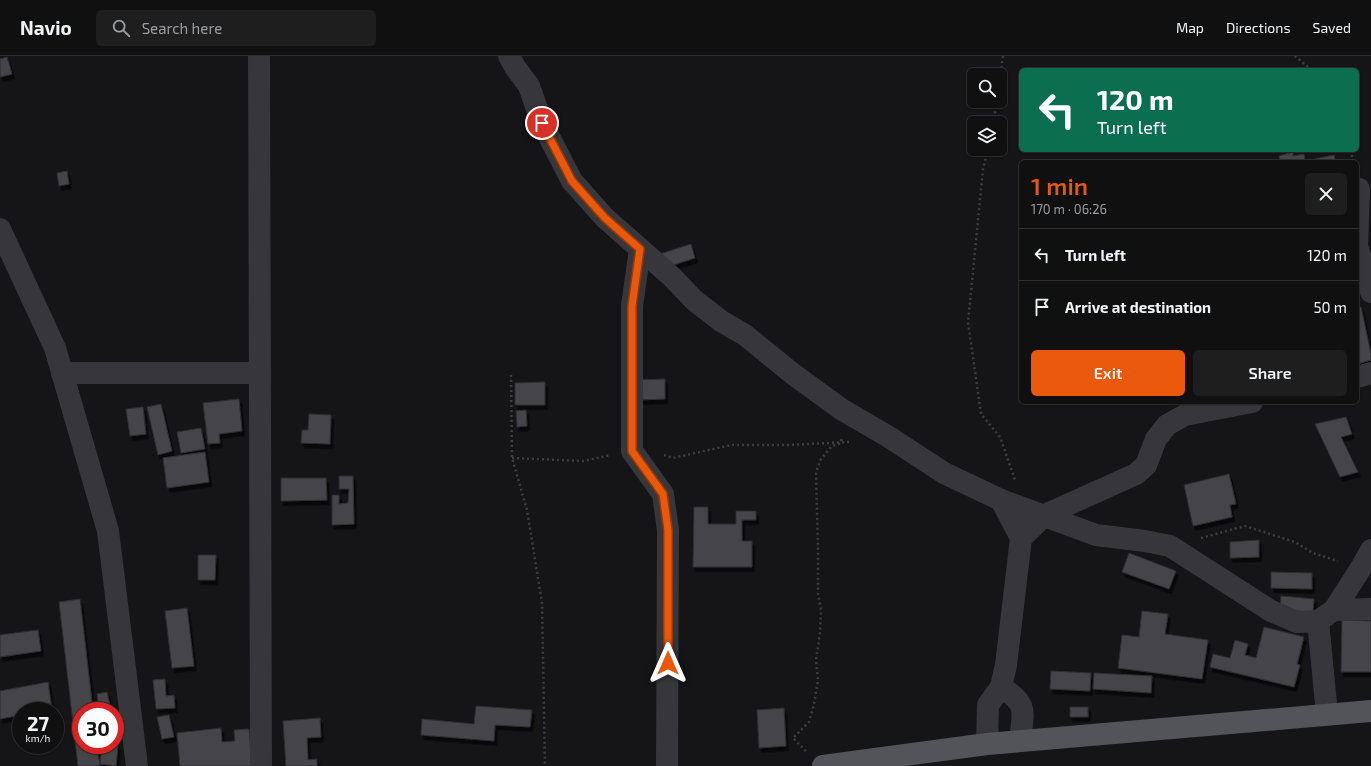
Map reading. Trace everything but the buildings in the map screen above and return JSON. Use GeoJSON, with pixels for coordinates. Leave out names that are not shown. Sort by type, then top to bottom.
{"type":"FeatureCollection","features":[{"type":"Feature","properties":{"kind":"main road"},"geometry":{"type":"LineString","coordinates":[[816,760],[1020,740],[1371,711]]}},
{"type":"Feature","properties":{"kind":"street"},"geometry":{"type":"LineString","coordinates":[[259,56],[262,766]]}},
{"type":"Feature","properties":{"kind":"street"},"geometry":{"type":"LineString","coordinates":[[509,56],[515,67],[530,86],[542,123],[572,181],[605,218],[671,276],[694,300],[721,321],[745,335],[793,374],[841,409],[889,437],[944,474],[1001,500],[1096,535],[1145,541],[1170,546],[1271,611],[1297,622],[1326,615],[1371,609]]}},
{"type":"Feature","properties":{"kind":"street"},"geometry":{"type":"LineString","coordinates":[[0,229],[55,348],[108,531],[137,766]]}},
{"type":"Feature","properties":{"kind":"street"},"geometry":{"type":"LineString","coordinates":[[640,249],[632,306],[632,451],[663,494],[668,530],[668,766]]}},
{"type":"Feature","properties":{"kind":"street"},"geometry":{"type":"LineString","coordinates":[[1359,253],[1371,292]]}},
{"type":"Feature","properties":{"kind":"street"},"geometry":{"type":"LineString","coordinates":[[62,373],[260,373]]}},
{"type":"Feature","properties":{"kind":"street"},"geometry":{"type":"LineString","coordinates":[[1359,376],[1371,373]]}},
{"type":"Feature","properties":{"kind":"street"},"geometry":{"type":"LineString","coordinates":[[1022,538],[1045,516],[1136,474],[1146,465],[1156,439],[1167,425],[1184,415],[1242,404]]}},
{"type":"Feature","properties":{"kind":"street"},"geometry":{"type":"LineString","coordinates":[[987,744],[988,705],[1001,687],[1006,665],[1022,538],[1001,500]]}},
{"type":"Feature","properties":{"kind":"street"},"geometry":{"type":"LineString","coordinates":[[1327,714],[1326,615],[1366,559]]}},
{"type":"Feature","properties":{"kind":"street"},"geometry":{"type":"LineString","coordinates":[[1001,687],[1019,700],[1023,709],[1020,740]]}},
{"type":"Feature","properties":{"kind":"path"},"geometry":{"type":"LineString","coordinates":[[1001,68],[1003,56]]}},
{"type":"Feature","properties":{"kind":"path"},"geometry":{"type":"LineString","coordinates":[[1295,56],[1309,68]]}},
{"type":"Feature","properties":{"kind":"path"},"geometry":{"type":"LineString","coordinates":[[986,156],[983,169],[968,322],[981,414],[1000,438],[1024,509]]}},
{"type":"Feature","properties":{"kind":"path"},"geometry":{"type":"LineString","coordinates":[[511,375],[512,458],[527,510],[542,603],[545,766]]}},
{"type":"Feature","properties":{"kind":"path"},"geometry":{"type":"LineString","coordinates":[[841,409],[844,427],[841,443]]}},
{"type":"Feature","properties":{"kind":"path"},"geometry":{"type":"LineString","coordinates":[[512,458],[583,461],[632,451],[654,451],[673,458],[731,445],[841,443],[889,437]]}},
{"type":"Feature","properties":{"kind":"path"},"geometry":{"type":"LineString","coordinates":[[816,760],[793,738],[809,722],[818,680],[816,660],[820,633],[821,610],[818,594],[816,472],[821,459],[832,446],[841,443]]}},
{"type":"Feature","properties":{"kind":"path"},"geometry":{"type":"LineString","coordinates":[[1170,546],[1244,526],[1295,542],[1313,553],[1366,559]]}},
{"type":"Feature","properties":{"kind":"route"},"geometry":{"type":"LineString","coordinates":[[542,123],[572,181],[605,218],[640,249],[632,306],[632,451],[663,494],[668,530],[668,663]]}}]}
